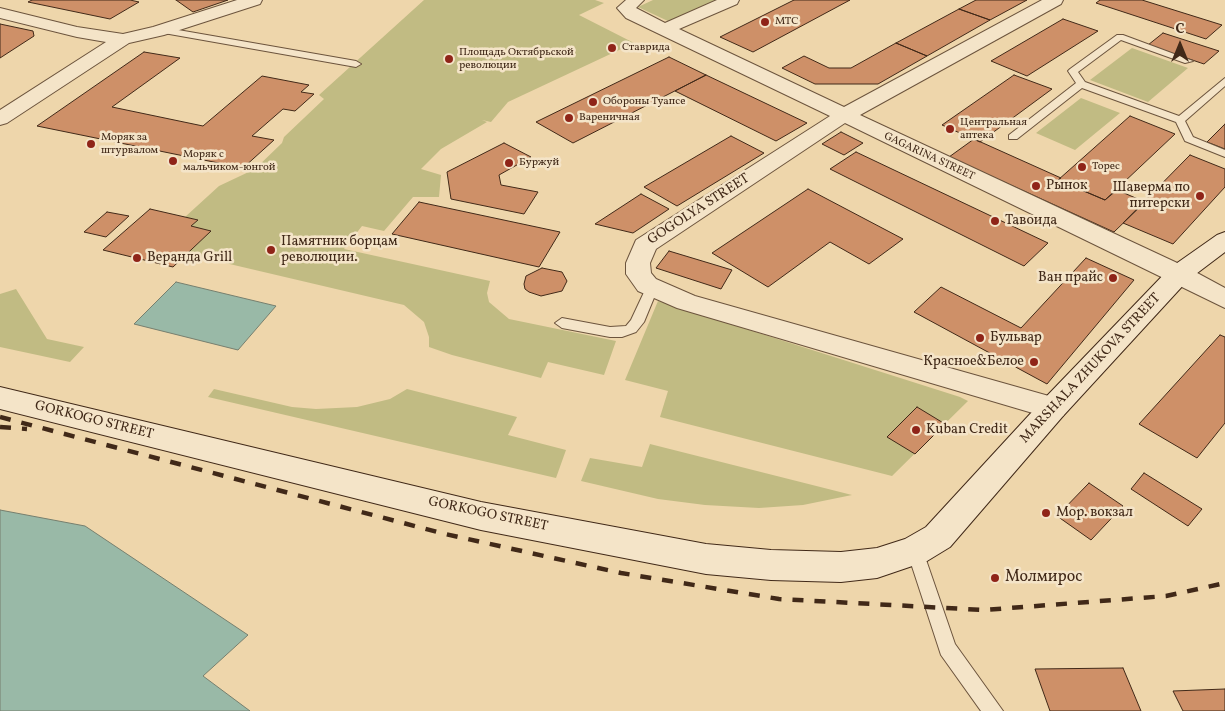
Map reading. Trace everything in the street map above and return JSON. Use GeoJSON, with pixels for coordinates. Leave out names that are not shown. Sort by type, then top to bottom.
{"type":"FeatureCollection","features":[{"type":"Feature","properties":{"kind":"street"},"geometry":{"type":"LineString","coordinates":[[0,119],[123,39],[161,30],[254,0]]}},
{"type":"Feature","properties":{"kind":"street"},"geometry":{"type":"LineString","coordinates":[[665,30],[731,0]]}},
{"type":"Feature","properties":{"kind":"street","name":"GOGOLYA STREET"},"geometry":{"type":"LineString","coordinates":[[652,288],[639,274],[638,263],[645,245],[843,116],[1055,0]]}},
{"type":"Feature","properties":{"kind":"street","name":"GAGARINA STREET"},"geometry":{"type":"LineString","coordinates":[[634,7],[665,30],[1179,274],[1225,299]]}},
{"type":"Feature","properties":{"kind":"street"},"geometry":{"type":"LineString","coordinates":[[0,13],[77,32],[123,39]]}},
{"type":"Feature","properties":{"kind":"street","name":"MARSHALA ZHUKOVA STREET"},"geometry":{"type":"LineString","coordinates":[[966,508],[1053,408],[1179,274],[1225,240]]}},
{"type":"Feature","properties":{"kind":"street"},"geometry":{"type":"LineString","coordinates":[[652,288],[686,302],[1053,408]]}},
{"type":"Feature","properties":{"kind":"street","name":"GORKOGO STREET"},"geometry":{"type":"LineString","coordinates":[[0,398],[481,516],[706,559],[771,565],[842,567],[876,563],[914,551],[938,537],[966,508]]}},
{"type":"Feature","properties":{"kind":"lane"},"geometry":{"type":"LineString","coordinates":[[161,30],[356,64]]}},
{"type":"Feature","properties":{"kind":"lane"},"geometry":{"type":"LineString","coordinates":[[1188,61],[1120,37],[1073,71],[1081,84],[1180,120],[1189,139],[1225,154]]}},
{"type":"Feature","properties":{"kind":"lane"},"geometry":{"type":"LineString","coordinates":[[1180,120],[1225,81]]}},
{"type":"Feature","properties":{"kind":"lane"},"geometry":{"type":"LineString","coordinates":[[1013,137],[1081,84]]}},
{"type":"Feature","properties":{"kind":"lane"},"geometry":{"type":"LineString","coordinates":[[562,322],[610,332],[622,332],[631,329],[637,322],[652,288]]}},
{"type":"Feature","properties":{"kind":"lane"},"geometry":{"type":"LineString","coordinates":[[914,551],[947,649],[993,711]]}},
{"type":"Feature","properties":{"kind":"shaded area"},"geometry":{"type":"Polygon","coordinates":[[[424,0],[595,0],[604,3],[579,15],[634,43],[508,102],[491,122],[482,120],[487,122],[441,149],[421,169],[441,175],[439,197],[413,197],[384,231],[362,226],[344,249],[490,281],[487,293],[489,302],[509,319],[616,341],[604,375],[548,362],[541,378],[452,355],[429,347],[429,337],[424,322],[404,305],[187,254],[210,231],[191,226],[198,220],[185,217],[219,186],[255,169],[282,143],[284,137],[324,99],[319,95],[424,0]]]}},
{"type":"Feature","properties":{"kind":"shaded area"},"geometry":{"type":"Polygon","coordinates":[[[653,0],[718,0],[670,22],[638,7],[653,0]]]}},
{"type":"Feature","properties":{"kind":"shaded area"},"geometry":{"type":"Polygon","coordinates":[[[1132,48],[1188,68],[1148,102],[1090,80],[1132,48]]]}},
{"type":"Feature","properties":{"kind":"shaded area"},"geometry":{"type":"Polygon","coordinates":[[[1081,98],[1120,113],[1075,150],[1036,133],[1081,98]]]}},
{"type":"Feature","properties":{"kind":"shaded area"},"geometry":{"type":"Polygon","coordinates":[[[176,282],[276,306],[238,350],[134,324],[176,282]]]}},
{"type":"Feature","properties":{"kind":"shaded area"},"geometry":{"type":"Polygon","coordinates":[[[16,289],[47,339],[84,347],[70,362],[0,347],[0,294],[16,289]]]}},
{"type":"Feature","properties":{"kind":"shaded area"},"geometry":{"type":"Polygon","coordinates":[[[658,301],[968,401],[892,476],[660,417],[668,391],[625,380],[658,301]]]}},
{"type":"Feature","properties":{"kind":"shaded area"},"geometry":{"type":"Polygon","coordinates":[[[214,389],[292,407],[316,409],[357,407],[390,399],[407,389],[517,417],[508,435],[566,450],[556,478],[208,397],[214,389]]]}},
{"type":"Feature","properties":{"kind":"shaded area"},"geometry":{"type":"Polygon","coordinates":[[[650,444],[852,495],[803,505],[759,508],[705,505],[658,499],[581,481],[590,458],[642,467],[650,444]]]}},
{"type":"Feature","properties":{"kind":"shaded area"},"geometry":{"type":"Polygon","coordinates":[[[0,510],[85,526],[248,635],[203,676],[250,711],[0,711],[0,510]]]}},
{"type":"Feature","properties":{"kind":"building"},"geometry":{"type":"Polygon","coordinates":[[[32,0],[130,0],[139,2],[110,19],[28,2],[32,0]]]}},
{"type":"Feature","properties":{"kind":"building"},"geometry":{"type":"Polygon","coordinates":[[[176,0],[228,0],[193,12],[176,0]]]}},
{"type":"Feature","properties":{"kind":"building"},"geometry":{"type":"Polygon","coordinates":[[[794,0],[850,0],[753,52],[720,37],[794,0]]]}},
{"type":"Feature","properties":{"kind":"building"},"geometry":{"type":"Polygon","coordinates":[[[976,0],[1027,0],[990,20],[959,9],[976,0]]]}},
{"type":"Feature","properties":{"kind":"building"},"geometry":{"type":"Polygon","coordinates":[[[1100,0],[1142,0],[1222,25],[1206,39],[1096,3],[1100,0]]]}},
{"type":"Feature","properties":{"kind":"building"},"geometry":{"type":"Polygon","coordinates":[[[959,9],[990,20],[927,56],[896,43],[959,9]]]}},
{"type":"Feature","properties":{"kind":"building"},"geometry":{"type":"Polygon","coordinates":[[[1063,19],[1098,31],[1027,76],[991,61],[1063,19]]]}},
{"type":"Feature","properties":{"kind":"building"},"geometry":{"type":"Polygon","coordinates":[[[0,24],[33,31],[34,36],[0,58],[0,24]]]}},
{"type":"Feature","properties":{"kind":"building"},"geometry":{"type":"Polygon","coordinates":[[[1163,33],[1219,51],[1204,64],[1148,45],[1163,33]]]}},
{"type":"Feature","properties":{"kind":"building"},"geometry":{"type":"Polygon","coordinates":[[[896,43],[927,56],[878,84],[815,84],[782,68],[804,56],[829,68],[851,68],[896,43]]]}},
{"type":"Feature","properties":{"kind":"building"},"geometry":{"type":"Polygon","coordinates":[[[144,52],[180,58],[112,107],[203,126],[262,76],[309,85],[301,92],[314,94],[295,111],[283,109],[252,136],[274,140],[243,168],[37,126],[144,52]]]}},
{"type":"Feature","properties":{"kind":"building"},"geometry":{"type":"Polygon","coordinates":[[[669,57],[706,75],[573,143],[536,122],[669,57]]]}},
{"type":"Feature","properties":{"kind":"building"},"geometry":{"type":"Polygon","coordinates":[[[706,75],[807,123],[776,141],[675,91],[706,75]]]}},
{"type":"Feature","properties":{"kind":"building"},"geometry":{"type":"Polygon","coordinates":[[[1014,75],[1052,89],[980,142],[942,125],[1014,75]]]}},
{"type":"Feature","properties":{"kind":"building"},"geometry":{"type":"Polygon","coordinates":[[[1130,116],[1175,134],[1105,200],[1058,180],[1130,116]]]}},
{"type":"Feature","properties":{"kind":"building"},"geometry":{"type":"Polygon","coordinates":[[[1225,124],[1225,149],[1207,142],[1225,124]]]}},
{"type":"Feature","properties":{"kind":"building"},"geometry":{"type":"Polygon","coordinates":[[[841,132],[863,143],[844,155],[822,144],[841,132]]]}},
{"type":"Feature","properties":{"kind":"building"},"geometry":{"type":"Polygon","coordinates":[[[731,136],[764,153],[677,206],[644,187],[731,136]]]}},
{"type":"Feature","properties":{"kind":"building"},"geometry":{"type":"Polygon","coordinates":[[[974,139],[1061,178],[1058,180],[1105,200],[1117,190],[1145,202],[1114,232],[949,157],[974,139]]]}},
{"type":"Feature","properties":{"kind":"building"},"geometry":{"type":"Polygon","coordinates":[[[504,143],[531,157],[499,175],[501,185],[538,192],[524,214],[451,199],[447,172],[504,143]]]}},
{"type":"Feature","properties":{"kind":"building"},"geometry":{"type":"Polygon","coordinates":[[[856,152],[1048,243],[1024,266],[830,169],[856,152]]]}},
{"type":"Feature","properties":{"kind":"building"},"geometry":{"type":"Polygon","coordinates":[[[1190,155],[1225,169],[1225,187],[1173,244],[1123,223],[1190,155]]]}},
{"type":"Feature","properties":{"kind":"building"},"geometry":{"type":"Polygon","coordinates":[[[808,189],[903,239],[869,264],[830,242],[768,287],[712,253],[808,189]]]}},
{"type":"Feature","properties":{"kind":"building"},"geometry":{"type":"Polygon","coordinates":[[[641,194],[669,209],[633,233],[595,224],[641,194]]]}},
{"type":"Feature","properties":{"kind":"building"},"geometry":{"type":"Polygon","coordinates":[[[419,202],[560,232],[539,267],[392,234],[419,202]]]}},
{"type":"Feature","properties":{"kind":"building"},"geometry":{"type":"Polygon","coordinates":[[[150,209],[198,220],[191,226],[211,231],[173,267],[103,250],[150,209]]]}},
{"type":"Feature","properties":{"kind":"building"},"geometry":{"type":"Polygon","coordinates":[[[107,212],[129,216],[106,237],[84,232],[107,212]]]}},
{"type":"Feature","properties":{"kind":"building"},"geometry":{"type":"Polygon","coordinates":[[[669,251],[732,270],[721,289],[656,268],[669,251]]]}},
{"type":"Feature","properties":{"kind":"building"},"geometry":{"type":"Polygon","coordinates":[[[1086,258],[1134,280],[1047,384],[914,312],[941,287],[1021,328],[1086,258]]]}},
{"type":"Feature","properties":{"kind":"building"},"geometry":{"type":"Polygon","coordinates":[[[542,268],[562,272],[567,281],[562,291],[541,296],[525,289],[526,276],[542,268]]]}},
{"type":"Feature","properties":{"kind":"building"},"geometry":{"type":"Polygon","coordinates":[[[1220,335],[1225,337],[1225,423],[1197,458],[1139,424],[1220,335]]]}},
{"type":"Feature","properties":{"kind":"building","name":"Kuban Credit"},"geometry":{"type":"Polygon","coordinates":[[[917,407],[945,424],[915,454],[887,437],[917,407]]]}},
{"type":"Feature","properties":{"kind":"building"},"geometry":{"type":"Polygon","coordinates":[[[1144,473],[1202,509],[1188,526],[1131,489],[1144,473]]]}},
{"type":"Feature","properties":{"kind":"building"},"geometry":{"type":"Polygon","coordinates":[[[1089,483],[1123,506],[1091,540],[1057,516],[1089,483]]]}},
{"type":"Feature","properties":{"kind":"building"},"geometry":{"type":"Polygon","coordinates":[[[1123,668],[1141,711],[1050,711],[1035,669],[1123,668]]]}},
{"type":"Feature","properties":{"kind":"building"},"geometry":{"type":"Polygon","coordinates":[[[1225,689],[1225,711],[1183,711],[1173,691],[1225,689]]]}},
{"type":"Feature","properties":{"kind":"railway"},"geometry":{"type":"LineString","coordinates":[[0,417],[445,534],[621,573],[779,599],[984,610],[1166,596],[1225,583]]}},
{"type":"Feature","properties":{"kind":"railway"},"geometry":{"type":"LineString","coordinates":[[0,427],[27,429]]}},
{"type":"Feature","properties":{"kind":"place","name":"МТС"},"geometry":{"type":"Point","coordinates":[765,22]}},
{"type":"Feature","properties":{"kind":"place","name":"Ставрида"},"geometry":{"type":"Point","coordinates":[612,48]}},
{"type":"Feature","properties":{"kind":"place","name":"Площадь Октябрьской революции"},"geometry":{"type":"Point","coordinates":[449,59]}},
{"type":"Feature","properties":{"kind":"place","name":"Обороны Туапсе"},"geometry":{"type":"Point","coordinates":[593,102]}},
{"type":"Feature","properties":{"kind":"place","name":"Вареничная"},"geometry":{"type":"Point","coordinates":[569,118]}},
{"type":"Feature","properties":{"kind":"place","name":"Центральная аптека"},"geometry":{"type":"Point","coordinates":[950,129]}},
{"type":"Feature","properties":{"kind":"place","name":"Моряк за штурвалом"},"geometry":{"type":"Point","coordinates":[91,144]}},
{"type":"Feature","properties":{"kind":"place","name":"Моряк с мальчиком-юнгой"},"geometry":{"type":"Point","coordinates":[173,161]}},
{"type":"Feature","properties":{"kind":"place","name":"Буржуй"},"geometry":{"type":"Point","coordinates":[509,163]}},
{"type":"Feature","properties":{"kind":"place","name":"Торес"},"geometry":{"type":"Point","coordinates":[1082,167]}},
{"type":"Feature","properties":{"kind":"place","name":"Рынок"},"geometry":{"type":"Point","coordinates":[1036,186]}},
{"type":"Feature","properties":{"kind":"place","name":"Шаверма по питерски"},"geometry":{"type":"Point","coordinates":[1200,196]}},
{"type":"Feature","properties":{"kind":"place","name":"Тавоида"},"geometry":{"type":"Point","coordinates":[995,221]}},
{"type":"Feature","properties":{"kind":"place","name":"Памятник борцам революции."},"geometry":{"type":"Point","coordinates":[271,250]}},
{"type":"Feature","properties":{"kind":"place","name":"Веранда Grill"},"geometry":{"type":"Point","coordinates":[137,258]}},
{"type":"Feature","properties":{"kind":"place","name":"Ван прайс"},"geometry":{"type":"Point","coordinates":[1113,278]}},
{"type":"Feature","properties":{"kind":"place","name":"Бульвар"},"geometry":{"type":"Point","coordinates":[980,338]}},
{"type":"Feature","properties":{"kind":"place","name":"Красное&Белое"},"geometry":{"type":"Point","coordinates":[1034,362]}},
{"type":"Feature","properties":{"kind":"place","name":"Kuban Credit"},"geometry":{"type":"Point","coordinates":[916,430]}},
{"type":"Feature","properties":{"kind":"place","name":"Мор. вокзал"},"geometry":{"type":"Point","coordinates":[1046,513]}},
{"type":"Feature","properties":{"kind":"place","name":"Молмирос"},"geometry":{"type":"Point","coordinates":[995,578]}}]}
